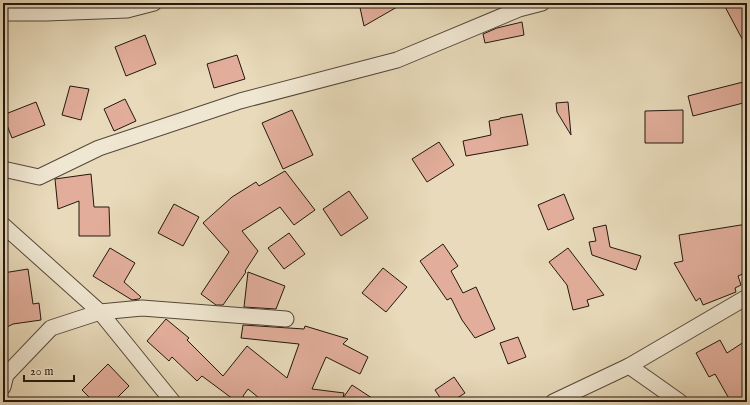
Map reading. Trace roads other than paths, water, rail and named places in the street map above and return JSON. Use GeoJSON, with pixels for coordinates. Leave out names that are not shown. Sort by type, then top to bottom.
{"type":"FeatureCollection","features":[{"type":"Feature","properties":{"kind":"street"},"geometry":{"type":"LineString","coordinates":[[3,13],[127,10],[154,3]]}},
{"type":"Feature","properties":{"kind":"street"},"geometry":{"type":"LineString","coordinates":[[3,169],[39,177],[99,148],[240,101],[397,60],[519,9],[542,3]]}},
{"type":"Feature","properties":{"kind":"street"},"geometry":{"type":"LineString","coordinates":[[3,225],[100,312],[172,402]]}},
{"type":"Feature","properties":{"kind":"street"},"geometry":{"type":"LineString","coordinates":[[553,402],[629,366],[747,297]]}},
{"type":"Feature","properties":{"kind":"street"},"geometry":{"type":"LineString","coordinates":[[3,387],[6,375],[51,328],[100,312],[142,308],[286,319]]}},
{"type":"Feature","properties":{"kind":"street"},"geometry":{"type":"LineString","coordinates":[[629,366],[680,402]]}}]}
